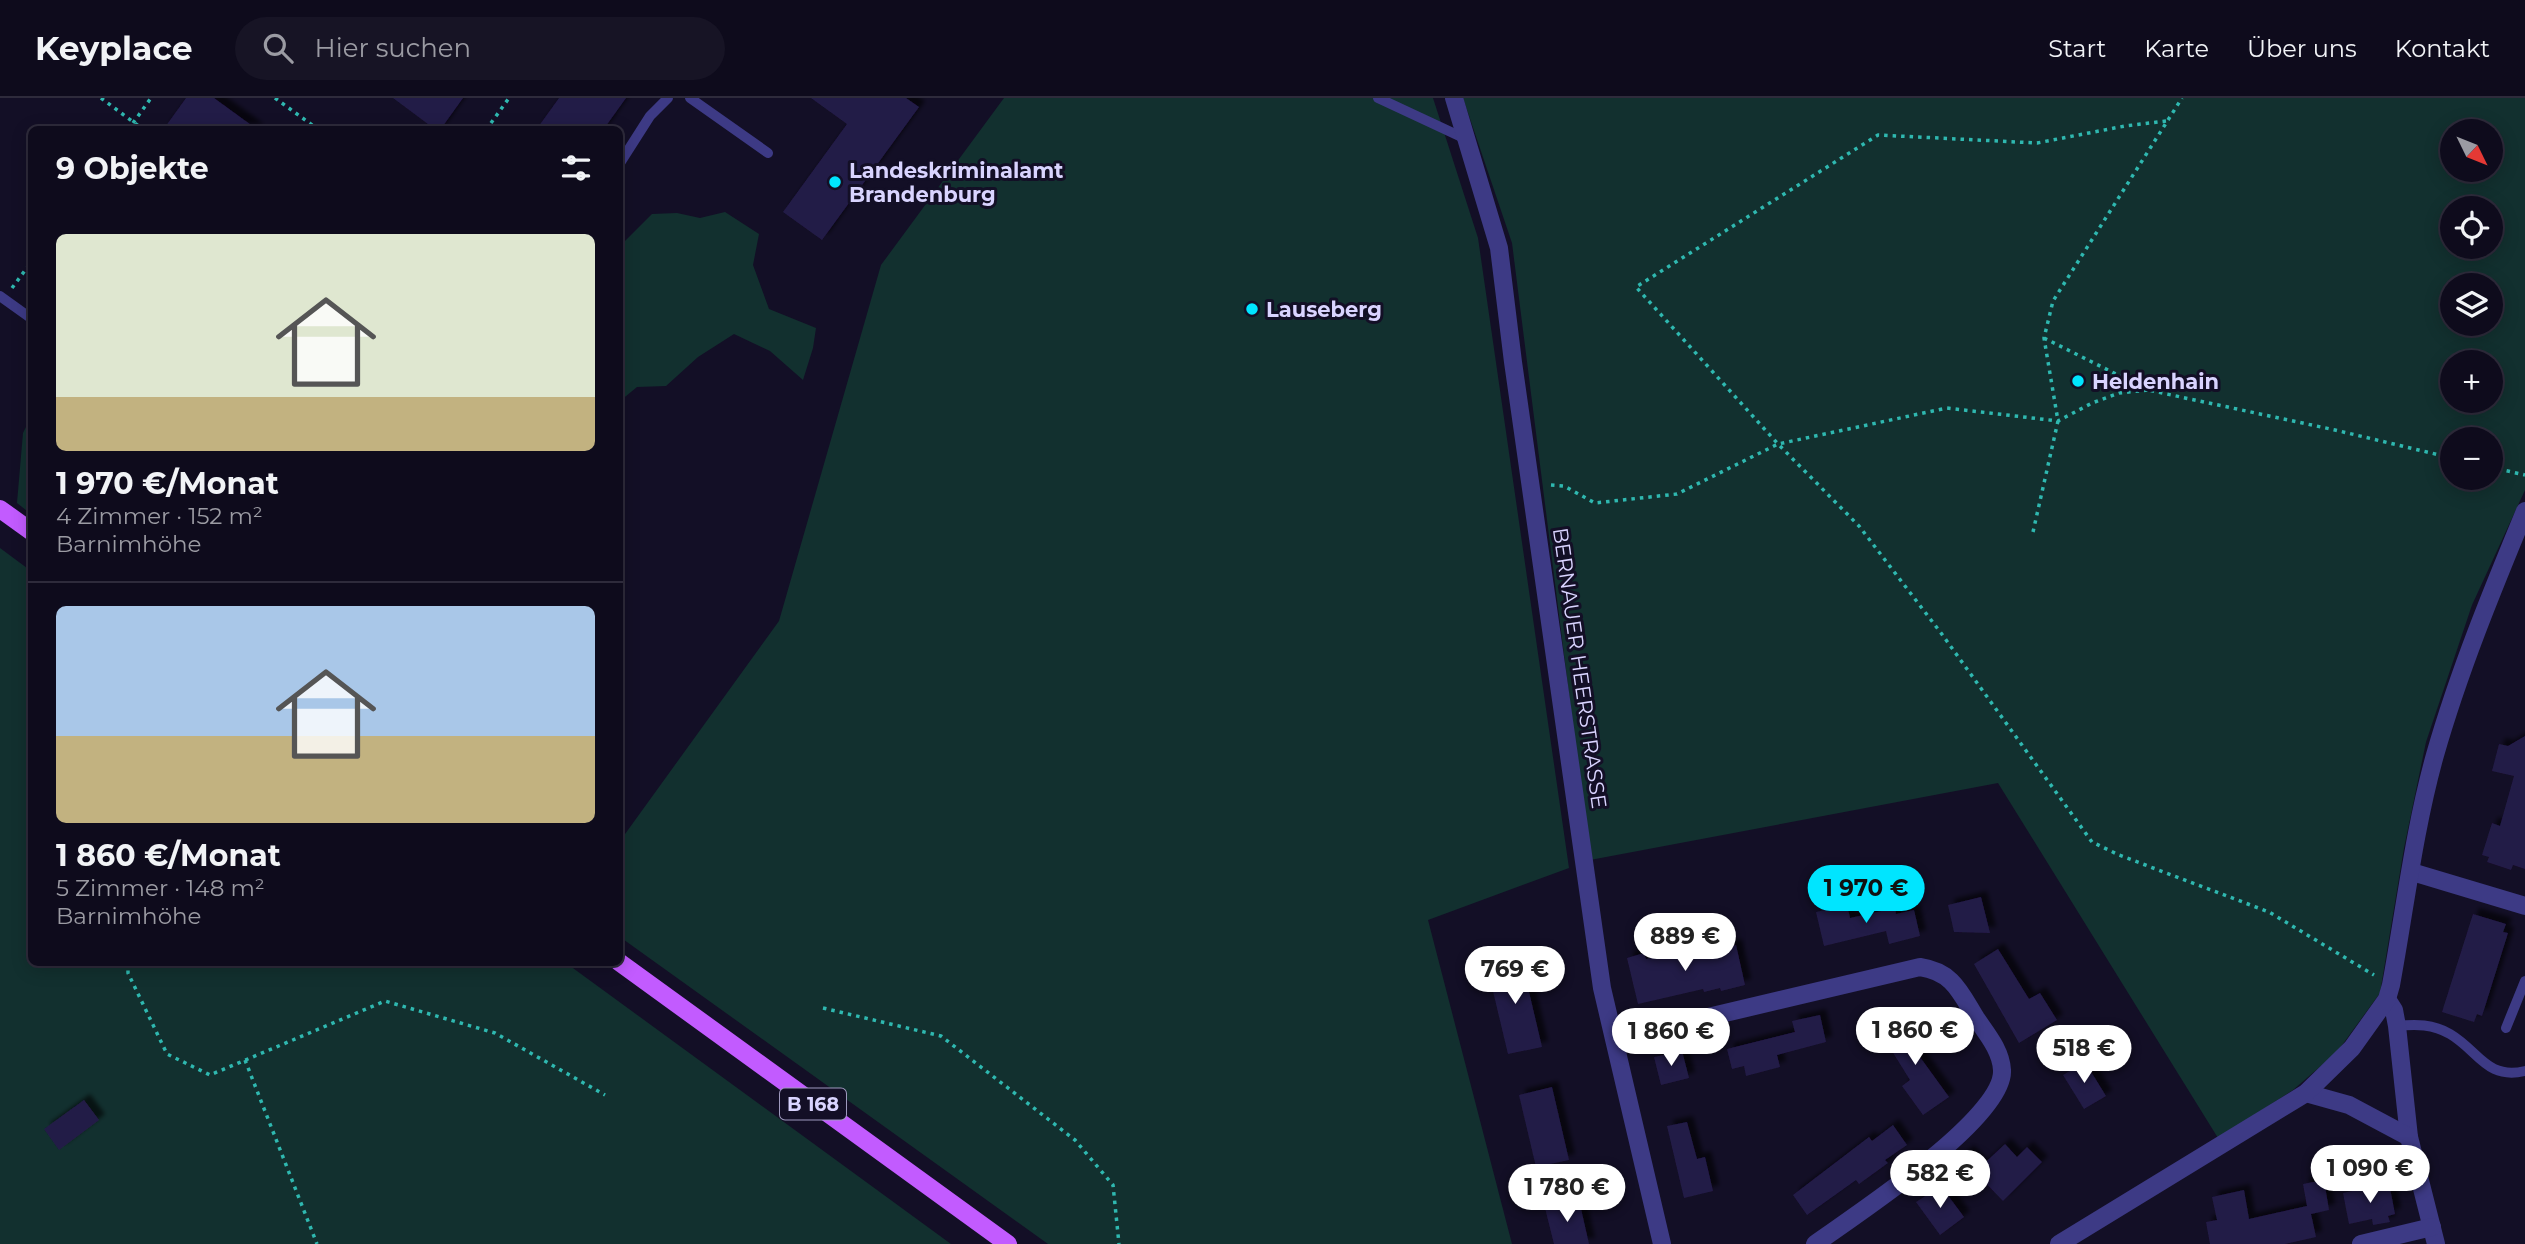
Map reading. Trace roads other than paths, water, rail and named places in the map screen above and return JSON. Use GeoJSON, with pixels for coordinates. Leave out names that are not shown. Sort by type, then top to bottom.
{"type":"FeatureCollection","features":[{"type":"Feature","properties":{"kind":"main road"},"geometry":{"type":"LineString","coordinates":[[0,509],[28,529]]}},
{"type":"Feature","properties":{"kind":"main road","name":"B 168"},"geometry":{"type":"LineString","coordinates":[[623,965],[1008,1244]]}},
{"type":"Feature","properties":{"kind":"street","name":"BERNAUER HEERSTRASSE"},"geometry":{"type":"LineString","coordinates":[[1454,98],[1499,248],[1598,961],[1662,1244]]}},
{"type":"Feature","properties":{"kind":"street"},"geometry":{"type":"LineString","coordinates":[[2059,1244],[2306,1093],[2352,1048],[2389,992],[2434,758],[2461,671],[2525,511]]}},
{"type":"Feature","properties":{"kind":"street"},"geometry":{"type":"LineString","coordinates":[[2412,872],[2525,906]]}},
{"type":"Feature","properties":{"kind":"street"},"geometry":{"type":"LineString","coordinates":[[1615,1039],[1920,967],[1935,970],[1953,981],[1998,1051],[2003,1071],[1996,1093],[1983,1111],[1917,1170],[1815,1244]]}},
{"type":"Feature","properties":{"kind":"street"},"geometry":{"type":"LineString","coordinates":[[2361,1244],[2434,1235],[2409,1137],[2397,1026],[2389,992]]}},
{"type":"Feature","properties":{"kind":"street"},"geometry":{"type":"LineString","coordinates":[[2306,1093],[2349,1105],[2409,1137]]}},
{"type":"Feature","properties":{"kind":"lane"},"geometry":{"type":"LineString","coordinates":[[623,158],[650,116],[667,98]]}},
{"type":"Feature","properties":{"kind":"lane"},"geometry":{"type":"LineString","coordinates":[[690,98],[768,153]]}},
{"type":"Feature","properties":{"kind":"lane"},"geometry":{"type":"LineString","coordinates":[[1378,98],[1468,140]]}},
{"type":"Feature","properties":{"kind":"lane"},"geometry":{"type":"LineString","coordinates":[[2,297],[28,315]]}},
{"type":"Feature","properties":{"kind":"lane"},"geometry":{"type":"LineString","coordinates":[[2506,1028],[2525,981]]}},
{"type":"Feature","properties":{"kind":"lane"},"geometry":{"type":"LineString","coordinates":[[2397,1026],[2422,1024],[2449,1033],[2490,1068],[2510,1074],[2525,1071]]}},
{"type":"Feature","properties":{"kind":"place","name":"Landeskriminalamt Brandenburg"},"geometry":{"type":"Point","coordinates":[835,182]}},
{"type":"Feature","properties":{"kind":"place","name":"Lauseberg"},"geometry":{"type":"Point","coordinates":[1252,309]}},
{"type":"Feature","properties":{"kind":"place","name":"Heldenhain"},"geometry":{"type":"Point","coordinates":[2078,381]}}]}
